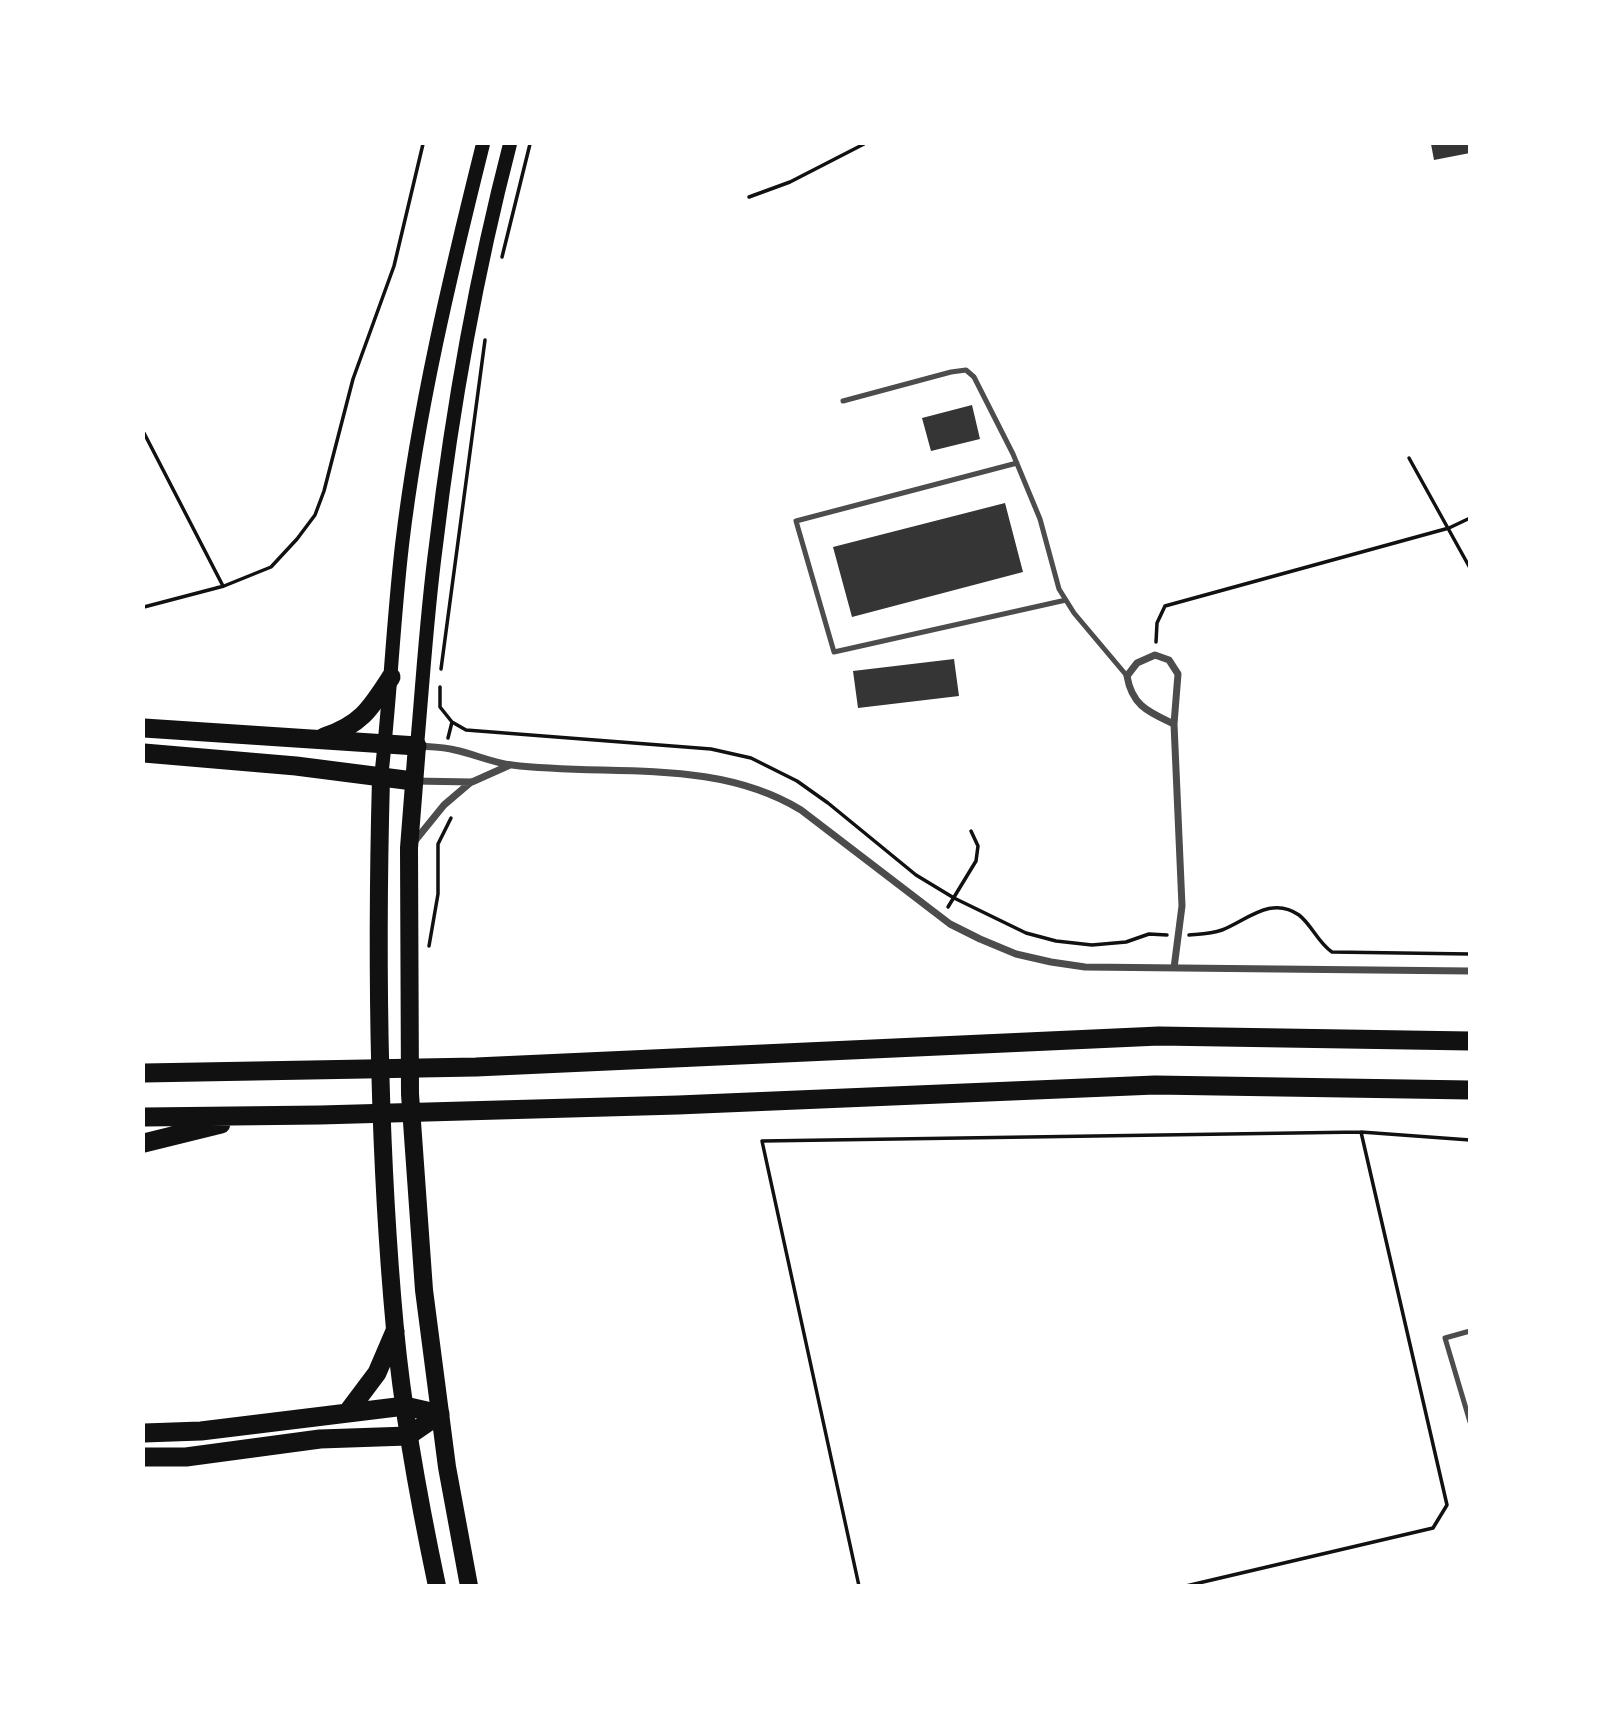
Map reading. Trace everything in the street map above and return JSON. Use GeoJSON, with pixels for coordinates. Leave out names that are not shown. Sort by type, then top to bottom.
{"type":"FeatureCollection","features":[{"type":"Feature","properties":{"kind":"highway"},"geometry":{"type":"LineString","coordinates":[[319,739],[358,721],[367,713],[391,677]]}},
{"type":"Feature","properties":{"kind":"highway"},"geometry":{"type":"LineString","coordinates":[[144,728],[416,746]]}},
{"type":"Feature","properties":{"kind":"highway"},"geometry":{"type":"LineString","coordinates":[[144,753],[296,766],[413,781]]}},
{"type":"Feature","properties":{"kind":"highway"},"geometry":{"type":"LineString","coordinates":[[144,1073],[476,1067],[1159,1036],[1469,1041]]}},
{"type":"Feature","properties":{"kind":"highway"},"geometry":{"type":"LineString","coordinates":[[144,1117],[475,1111],[1155,1085],[1469,1090]]}},
{"type":"Feature","properties":{"kind":"highway"},"geometry":{"type":"LineString","coordinates":[[144,1143],[255,1115]]}},
{"type":"Feature","properties":{"kind":"highway"},"geometry":{"type":"LineString","coordinates":[[347,1413],[377,1373],[395,1331]]}},
{"type":"Feature","properties":{"kind":"highway"},"geometry":{"type":"LineString","coordinates":[[144,1433],[201,1431],[405,1406],[440,1414]]}},
{"type":"Feature","properties":{"kind":"highway"},"geometry":{"type":"LineString","coordinates":[[144,1457],[186,1457],[320,1439],[408,1436],[440,1414]]}},
{"type":"Feature","properties":{"kind":"main road"},"geometry":{"type":"LineString","coordinates":[[437,1586],[408,1436],[395,1331],[380,1133],[377,936],[381,778],[402,544],[425,399],[462,225],[483,144]]}},
{"type":"Feature","properties":{"kind":"main road"},"geometry":{"type":"LineString","coordinates":[[469,1586],[440,1414],[424,1290],[410,1094],[409,848],[435,546],[488,230],[510,144]]}},
{"type":"Feature","properties":{"kind":"street"},"geometry":{"type":"LineString","coordinates":[[1174,724],[1147,711],[1130,693],[1127,677],[1137,663],[1155,655],[1169,660],[1178,674],[1174,724],[1182,906],[1174,968]]}},
{"type":"Feature","properties":{"kind":"street"},"geometry":{"type":"LineString","coordinates":[[416,746],[445,748],[510,765],[706,775],[756,788],[801,810],[941,917],[979,939],[1016,954],[1051,962],[1085,967],[1469,971]]}},
{"type":"Feature","properties":{"kind":"street"},"geometry":{"type":"LineString","coordinates":[[409,848],[444,805],[471,782],[510,765]]}},
{"type":"Feature","properties":{"kind":"street"},"geometry":{"type":"LineString","coordinates":[[413,781],[471,782]]}},
{"type":"Feature","properties":{"kind":"lane"},"geometry":{"type":"LineString","coordinates":[[843,401],[951,372],[966,370],[974,377],[1017,463],[1040,519],[1059,589],[1074,613],[1127,677]]}},
{"type":"Feature","properties":{"kind":"lane"},"geometry":{"type":"LineString","coordinates":[[1017,463],[796,521],[834,652],[1066,600]]}},
{"type":"Feature","properties":{"kind":"lane"},"geometry":{"type":"LineString","coordinates":[[1469,1331],[1446,1338],[1469,1422]]}},
{"type":"Feature","properties":{"kind":"path"},"geometry":{"type":"LineString","coordinates":[[144,607],[223,586],[271,567],[315,515],[354,379],[394,266],[423,144]]}},
{"type":"Feature","properties":{"kind":"path"},"geometry":{"type":"LineString","coordinates":[[499,269],[530,144]]}},
{"type":"Feature","properties":{"kind":"path"},"geometry":{"type":"LineString","coordinates":[[749,197],[790,182],[864,144]]}},
{"type":"Feature","properties":{"kind":"path"},"geometry":{"type":"LineString","coordinates":[[441,670],[486,334]]}},
{"type":"Feature","properties":{"kind":"path"},"geometry":{"type":"LineString","coordinates":[[144,433],[223,586]]}},
{"type":"Feature","properties":{"kind":"path"},"geometry":{"type":"LineString","coordinates":[[1409,458],[1469,568]]}},
{"type":"Feature","properties":{"kind":"path"},"geometry":{"type":"LineString","coordinates":[[1155,655],[1157,623],[1166,606],[1449,528],[1469,518]]}},
{"type":"Feature","properties":{"kind":"path"},"geometry":{"type":"LineString","coordinates":[[439,684],[440,707],[452,722],[445,748]]}},
{"type":"Feature","properties":{"kind":"path"},"geometry":{"type":"LineString","coordinates":[[428,952],[438,894],[438,844],[453,814],[444,805]]}},
{"type":"Feature","properties":{"kind":"path"},"geometry":{"type":"LineString","coordinates":[[941,917],[976,861],[978,846],[971,831]]}},
{"type":"Feature","properties":{"kind":"path"},"geometry":{"type":"LineString","coordinates":[[941,889],[1026,933],[1056,941],[1091,945],[1126,942],[1149,934],[1211,934],[1236,924],[1255,911],[1267,908],[1281,909],[1300,916],[1325,948],[1332,952],[1469,954]]}},
{"type":"Feature","properties":{"kind":"path"},"geometry":{"type":"LineString","coordinates":[[859,1586],[762,1141],[1361,1132],[1469,1140]]}},
{"type":"Feature","properties":{"kind":"path"},"geometry":{"type":"LineString","coordinates":[[1186,1586],[1433,1528],[1447,1505],[1361,1132]]}},
{"type":"Feature","properties":{"kind":"building"},"geometry":{"type":"Polygon","coordinates":[[[1431,144],[1470,144],[1470,153],[1434,160],[1431,144]]]}},
{"type":"Feature","properties":{"kind":"building"},"geometry":{"type":"Polygon","coordinates":[[[972,405],[980,439],[931,451],[922,418],[972,405]]]}},
{"type":"Feature","properties":{"kind":"building"},"geometry":{"type":"Polygon","coordinates":[[[1005,503],[1023,572],[852,617],[833,547],[1005,503]]]}},
{"type":"Feature","properties":{"kind":"building"},"geometry":{"type":"Polygon","coordinates":[[[954,659],[959,696],[858,708],[853,671],[954,659]]]}}]}
